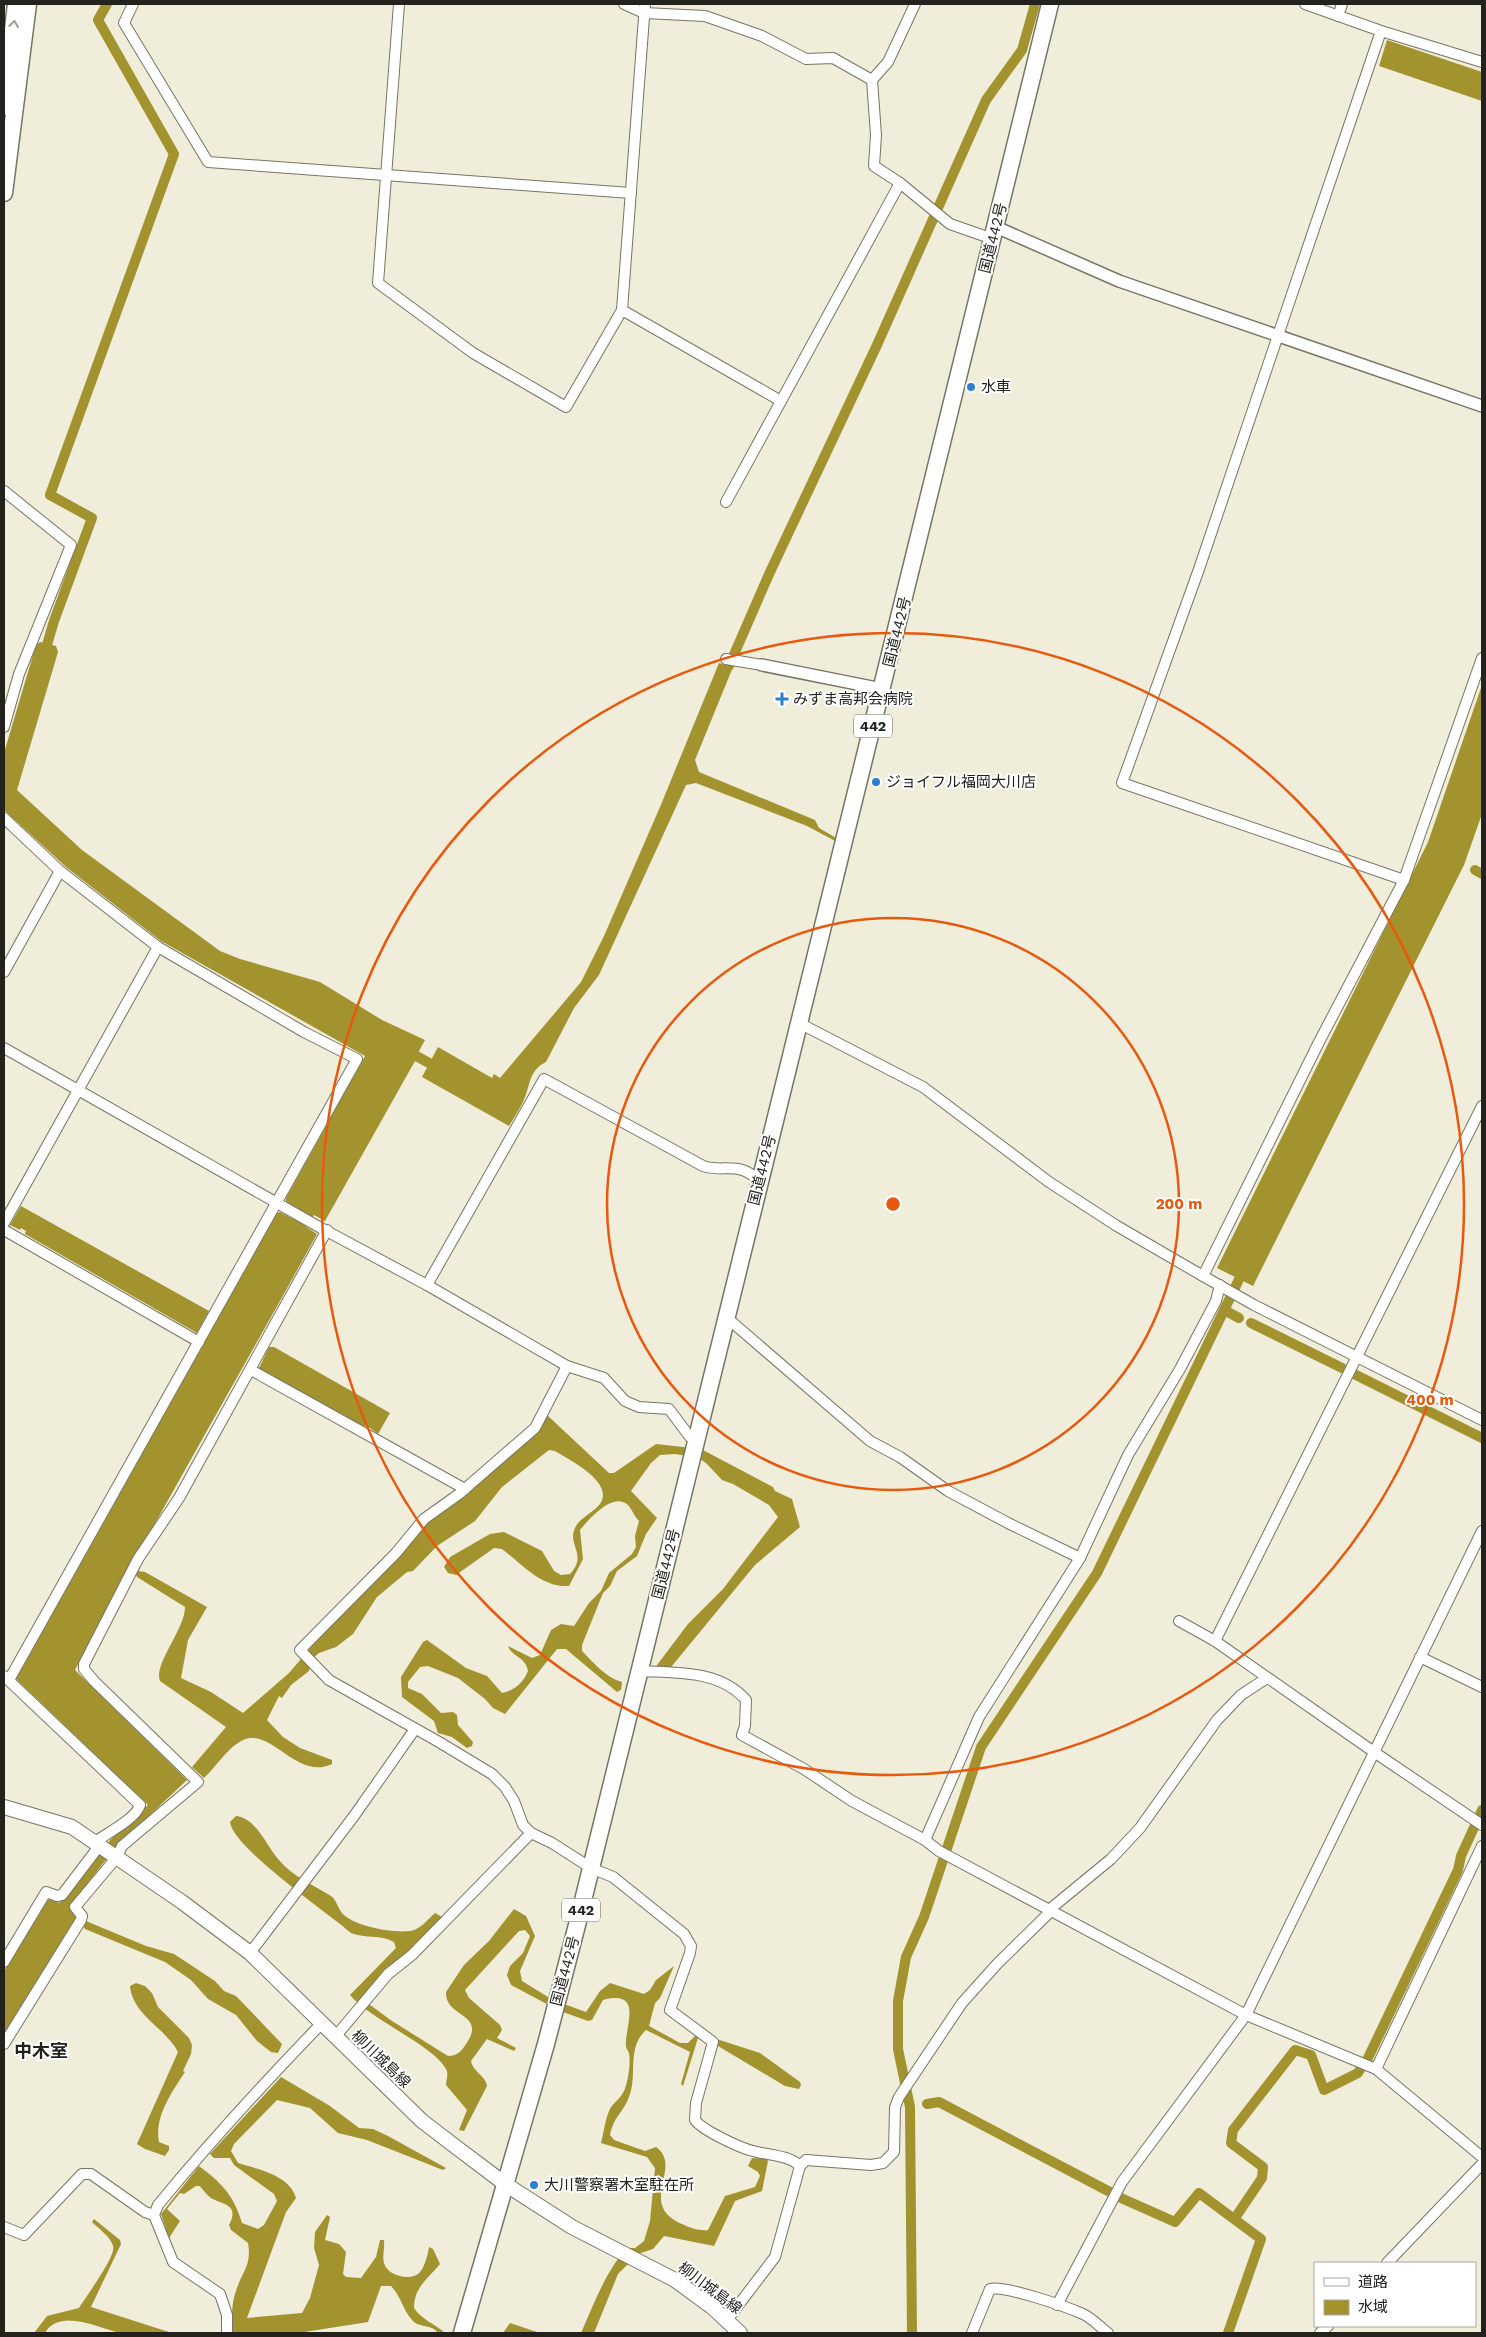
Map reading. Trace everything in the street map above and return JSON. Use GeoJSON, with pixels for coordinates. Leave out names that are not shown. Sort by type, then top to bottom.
{"type":"FeatureCollection","features":[{"type":"Feature","properties":{"kind":"highway"},"geometry":{"type":"LineString","coordinates":[[4,107],[16,4]]}},
{"type":"Feature","properties":{"kind":"highway"},"geometry":{"type":"LineString","coordinates":[[4,192],[28,4]]}},
{"type":"Feature","properties":{"kind":"highway","name":"国道442号"},"geometry":{"type":"LineString","coordinates":[[462,2333],[546,2044],[591,1868],[1050,4]]}},
{"type":"Feature","properties":{"kind":"main road","name":"柳川城島線"},"geometry":{"type":"LineString","coordinates":[[4,1806],[62,1822],[106,1850],[250,1953],[422,2120],[505,2184],[572,2228],[675,2280],[727,2320],[740,2333]]}},
{"type":"Feature","properties":{"kind":"street"},"geometry":{"type":"LineString","coordinates":[[133,4],[124,23],[208,162],[631,193]]}},
{"type":"Feature","properties":{"kind":"street"},"geometry":{"type":"LineString","coordinates":[[399,4],[388,175],[378,283],[482,358],[566,407],[622,310],[645,8]]}},
{"type":"Feature","properties":{"kind":"street"},"geometry":{"type":"LineString","coordinates":[[624,4],[705,16],[762,36],[806,59],[833,58],[872,80]]}},
{"type":"Feature","properties":{"kind":"street"},"geometry":{"type":"LineString","coordinates":[[915,4],[888,62],[872,80],[876,135],[874,166],[900,183],[950,224],[995,233],[1119,280],[1482,406]]}},
{"type":"Feature","properties":{"kind":"street"},"geometry":{"type":"LineString","coordinates":[[1305,4],[1380,34],[1482,62]]}},
{"type":"Feature","properties":{"kind":"street"},"geometry":{"type":"LineString","coordinates":[[1338,16],[1342,4]]}},
{"type":"Feature","properties":{"kind":"street"},"geometry":{"type":"LineString","coordinates":[[1380,34],[1199,569],[1122,782],[1404,880]]}},
{"type":"Feature","properties":{"kind":"street"},"geometry":{"type":"LineString","coordinates":[[726,502],[900,183]]}},
{"type":"Feature","properties":{"kind":"street"},"geometry":{"type":"LineString","coordinates":[[622,310],[781,402]]}},
{"type":"Feature","properties":{"kind":"street"},"geometry":{"type":"LineString","coordinates":[[4,491],[71,545],[19,674],[4,727]]}},
{"type":"Feature","properties":{"kind":"street"},"geometry":{"type":"LineString","coordinates":[[1203,1276],[1319,1042],[1404,880],[1482,658]]}},
{"type":"Feature","properties":{"kind":"street"},"geometry":{"type":"LineString","coordinates":[[726,659],[882,689]]}},
{"type":"Feature","properties":{"kind":"street"},"geometry":{"type":"LineString","coordinates":[[4,818],[60,871],[158,947],[304,1032],[357,1060],[279,1204],[6,1678],[140,1805],[138,1810],[121,1824],[106,1850],[75,1907],[82,1916],[81,1920],[4,2044]]}},
{"type":"Feature","properties":{"kind":"street"},"geometry":{"type":"LineString","coordinates":[[4,972],[60,871]]}},
{"type":"Feature","properties":{"kind":"street"},"geometry":{"type":"LineString","coordinates":[[4,1223],[158,947]]}},
{"type":"Feature","properties":{"kind":"street"},"geometry":{"type":"LineString","coordinates":[[799,1023],[924,1087],[1015,1158],[1122,1229],[1221,1286],[1482,1420]]}},
{"type":"Feature","properties":{"kind":"street"},"geometry":{"type":"LineString","coordinates":[[4,1048],[568,1366],[604,1378],[625,1401],[639,1407],[669,1408],[690,1437],[697,1442]]}},
{"type":"Feature","properties":{"kind":"street"},"geometry":{"type":"LineString","coordinates":[[427,1285],[544,1079],[703,1166],[712,1170],[724,1168],[744,1170],[760,1180]]}},
{"type":"Feature","properties":{"kind":"street"},"geometry":{"type":"LineString","coordinates":[[1215,1640],[1482,1106]]}},
{"type":"Feature","properties":{"kind":"street"},"geometry":{"type":"LineString","coordinates":[[4,1962],[46,1892],[57,1896],[62,1894],[106,1850],[122,1846],[198,1782],[94,1681],[84,1669],[84,1664],[138,1559],[179,1498],[251,1370],[324,1229]]}},
{"type":"Feature","properties":{"kind":"street"},"geometry":{"type":"LineString","coordinates":[[4,1230],[199,1342]]}},
{"type":"Feature","properties":{"kind":"street"},"geometry":{"type":"LineString","coordinates":[[925,1840],[979,1717],[1080,1558],[1128,1456],[1180,1369],[1216,1301],[1221,1286]]}},
{"type":"Feature","properties":{"kind":"street"},"geometry":{"type":"LineString","coordinates":[[726,1317],[870,1441],[900,1457],[948,1491],[1080,1558]]}},
{"type":"Feature","properties":{"kind":"street"},"geometry":{"type":"LineString","coordinates":[[568,1366],[535,1428],[465,1489],[424,1519],[396,1553],[300,1650],[329,1680],[492,1774],[510,1794],[523,1825],[531,1832],[591,1868],[613,1877],[684,1934],[689,1941],[690,1953],[670,2010],[712,2042],[696,2103],[694,2115],[698,2124],[750,2150],[794,2160],[800,2166]]}},
{"type":"Feature","properties":{"kind":"street"},"geometry":{"type":"LineString","coordinates":[[251,1370],[465,1489]]}},
{"type":"Feature","properties":{"kind":"street"},"geometry":{"type":"LineString","coordinates":[[1057,2305],[1122,2182],[1246,2015],[1482,1531]]}},
{"type":"Feature","properties":{"kind":"street"},"geometry":{"type":"LineString","coordinates":[[1179,1621],[1215,1640],[1267,1678],[1482,1825]]}},
{"type":"Feature","properties":{"kind":"street"},"geometry":{"type":"LineString","coordinates":[[1420,1657],[1482,1687]]}},
{"type":"Feature","properties":{"kind":"street"},"geometry":{"type":"LineString","coordinates":[[640,1671],[684,1673],[723,1681],[746,1700],[745,1726],[742,1735],[804,1769],[852,1801],[925,1840],[939,1851],[1246,2015],[1376,2069],[1482,2157]]}},
{"type":"Feature","properties":{"kind":"street"},"geometry":{"type":"LineString","coordinates":[[727,2320],[775,2257],[800,2166],[806,2160],[870,2165],[883,2163],[894,2152],[894,2107],[962,2003],[998,1963],[1050,1911],[1111,1859],[1140,1828],[1217,1720],[1241,1695],[1267,1678]]}},
{"type":"Feature","properties":{"kind":"street"},"geometry":{"type":"LineString","coordinates":[[250,1953],[354,1816],[415,1729]]}},
{"type":"Feature","properties":{"kind":"street"},"geometry":{"type":"LineString","coordinates":[[335,2037],[388,1974],[412,1955],[531,1832]]}},
{"type":"Feature","properties":{"kind":"street"},"geometry":{"type":"LineString","coordinates":[[1376,2069],[1482,1846]]}},
{"type":"Feature","properties":{"kind":"street"},"geometry":{"type":"LineString","coordinates":[[227,2333],[227,2315],[220,2294],[173,2262],[154,2215],[158,2205],[222,2131],[322,2023]]}},
{"type":"Feature","properties":{"kind":"street"},"geometry":{"type":"LineString","coordinates":[[1388,2262],[1482,2164]]}},
{"type":"Feature","properties":{"kind":"street"},"geometry":{"type":"LineString","coordinates":[[4,2227],[24,2235],[82,2174],[86,2173],[91,2174],[145,2212],[154,2215]]}},
{"type":"Feature","properties":{"kind":"street"},"geometry":{"type":"LineString","coordinates":[[972,2333],[990,2288],[1003,2288],[1085,2315],[1108,2333]]}},
{"type":"Feature","properties":{"kind":"water"},"geometry":{"type":"Polygon","coordinates":[[[1387,40],[1482,72],[1482,101],[1379,66],[1387,40]]]}},
{"type":"Feature","properties":{"kind":"water"},"geometry":{"type":"Polygon","coordinates":[[[40,642],[56,646],[58,652],[17,790],[82,850],[220,951],[240,959],[320,982],[382,1020],[425,1040],[418,1053],[421,1055],[415,1061],[325,1221],[314,1215],[305,1226],[317,1234],[134,1560],[75,1670],[187,1780],[116,1847],[69,1907],[78,1917],[4,2035],[4,1971],[48,1900],[51,1899],[59,1903],[111,1839],[148,1805],[16,1679],[277,1213],[280,1212],[293,1219],[299,1210],[286,1201],[286,1198],[365,1056],[161,941],[66,867],[4,810],[4,753],[36,645],[40,642]]]}},
{"type":"Feature","properties":{"kind":"water"},"geometry":{"type":"Polygon","coordinates":[[[719,663],[733,667],[695,760],[699,772],[815,820],[819,828],[838,839],[837,842],[807,826],[696,783],[686,785],[599,975],[574,1008],[546,1062],[533,1074],[526,1096],[509,1126],[422,1077],[438,1047],[492,1078],[494,1074],[500,1078],[581,982],[604,936],[660,807],[719,663]]]}},
{"type":"Feature","properties":{"kind":"water"},"geometry":{"type":"Polygon","coordinates":[[[1482,685],[1482,814],[1464,865],[1253,1286],[1217,1268],[1428,842],[1482,685]]]}},
{"type":"Feature","properties":{"kind":"water"},"geometry":{"type":"Polygon","coordinates":[[[21,1206],[209,1311],[197,1333],[25,1234],[26,1231],[21,1228],[20,1230],[10,1225],[21,1206]]]}},
{"type":"Feature","properties":{"kind":"water"},"geometry":{"type":"Polygon","coordinates":[[[269,1347],[274,1347],[390,1413],[378,1434],[366,1425],[364,1428],[259,1368],[269,1347]]]}},
{"type":"Feature","properties":{"kind":"water"},"geometry":{"type":"Polygon","coordinates":[[[547,1415],[609,1473],[614,1473],[656,1444],[701,1449],[792,1499],[800,1527],[755,1565],[667,1672],[654,1669],[688,1624],[723,1589],[778,1517],[769,1505],[733,1484],[722,1480],[699,1458],[675,1454],[660,1455],[651,1463],[631,1491],[657,1518],[646,1534],[637,1556],[617,1571],[610,1586],[603,1593],[582,1645],[582,1651],[600,1669],[622,1682],[621,1690],[617,1692],[566,1649],[557,1649],[505,1714],[493,1708],[485,1699],[458,1678],[428,1666],[420,1667],[408,1682],[408,1688],[422,1694],[441,1713],[453,1712],[457,1715],[458,1725],[473,1742],[472,1746],[467,1748],[452,1737],[438,1733],[434,1721],[402,1697],[401,1677],[423,1642],[427,1640],[466,1668],[487,1676],[502,1693],[511,1690],[521,1682],[528,1671],[525,1663],[508,1646],[532,1658],[540,1655],[551,1630],[561,1624],[574,1626],[589,1603],[601,1591],[609,1573],[632,1554],[636,1547],[635,1536],[639,1521],[628,1505],[615,1501],[602,1508],[580,1530],[583,1559],[569,1586],[559,1586],[541,1579],[502,1549],[494,1548],[456,1575],[448,1573],[444,1567],[450,1557],[490,1534],[504,1532],[542,1551],[554,1571],[561,1575],[570,1574],[577,1561],[573,1540],[575,1528],[580,1521],[600,1504],[603,1496],[596,1480],[588,1473],[555,1451],[549,1450],[502,1487],[475,1521],[437,1546],[413,1571],[407,1572],[377,1597],[353,1634],[336,1647],[319,1653],[313,1658],[309,1671],[291,1685],[282,1698],[279,1696],[267,1720],[283,1737],[300,1748],[332,1760],[332,1764],[319,1767],[307,1766],[274,1746],[253,1738],[243,1740],[232,1747],[204,1778],[192,1767],[226,1727],[160,1681],[161,1666],[180,1626],[185,1607],[137,1577],[138,1571],[145,1572],[207,1607],[188,1640],[181,1678],[211,1692],[243,1713],[289,1673],[319,1638],[427,1523],[470,1492],[515,1451],[547,1415]]]}},
{"type":"Feature","properties":{"kind":"water"},"geometry":{"type":"Polygon","coordinates":[[[236,1816],[243,1818],[255,1827],[284,1865],[296,1875],[331,1896],[344,1915],[358,1923],[385,1930],[410,1931],[424,1924],[435,1913],[442,1917],[406,1954],[387,1967],[362,1999],[392,2021],[448,2056],[455,2055],[462,2049],[471,2036],[472,2027],[464,2016],[452,2007],[446,1992],[464,1965],[489,1941],[514,1909],[526,1916],[535,1936],[520,1971],[522,1981],[553,2000],[586,2012],[600,1991],[610,1983],[644,1994],[650,1990],[656,1980],[674,1966],[660,1998],[655,2003],[649,2026],[680,2043],[688,2043],[698,2033],[760,2053],[800,2082],[801,2085],[799,2089],[785,2086],[708,2040],[698,2038],[683,2086],[681,2084],[690,2052],[646,2030],[636,2045],[633,2080],[629,2097],[614,2123],[610,2135],[614,2140],[645,2151],[656,2147],[663,2155],[665,2165],[661,2196],[662,2206],[669,2216],[688,2227],[708,2230],[725,2196],[755,2187],[760,2176],[758,2172],[748,2166],[752,2158],[766,2159],[768,2161],[762,2191],[735,2201],[714,2246],[664,2236],[653,2249],[638,2254],[618,2274],[594,2333],[581,2333],[612,2267],[627,2248],[635,2248],[644,2241],[650,2221],[655,2168],[647,2157],[601,2143],[608,2113],[623,2094],[628,2078],[630,2057],[626,2048],[626,2038],[630,2012],[628,2005],[624,2000],[616,1998],[603,2000],[592,2020],[588,2021],[560,2011],[511,1985],[507,1975],[510,1966],[523,1953],[530,1936],[525,1930],[519,1931],[465,1990],[469,1998],[500,2025],[502,2030],[497,2038],[516,2048],[514,2051],[487,2039],[471,2061],[487,2086],[464,2131],[459,2130],[467,2110],[446,2085],[447,2071],[439,2060],[372,2014],[350,1995],[396,1948],[394,1942],[383,1938],[351,1933],[283,1880],[247,1848],[235,1833],[230,1822],[236,1816]]]}},
{"type":"Feature","properties":{"kind":"water"},"geometry":{"type":"Polygon","coordinates":[[[86,1921],[146,1946],[174,1954],[215,1981],[224,1991],[236,1996],[282,2044],[278,2053],[271,2052],[257,2041],[236,2015],[208,1999],[191,1980],[165,1962],[85,1929],[83,1926],[86,1921]]]}},
{"type":"Feature","properties":{"kind":"water"},"geometry":{"type":"Polygon","coordinates":[[[136,1983],[145,1986],[152,1993],[158,2007],[189,2038],[192,2045],[191,2054],[183,2071],[185,2072],[165,2105],[159,2123],[159,2142],[169,2146],[165,2156],[137,2144],[178,2052],[166,2036],[137,2006],[130,1986],[136,1983]]]}},
{"type":"Feature","properties":{"kind":"water"},"geometry":{"type":"Polygon","coordinates":[[[281,2077],[330,2106],[359,2128],[373,2129],[446,2168],[443,2170],[367,2140],[338,2133],[310,2108],[277,2100],[234,2144],[231,2151],[238,2163],[280,2178],[293,2190],[296,2198],[286,2212],[247,2318],[302,2313],[310,2298],[319,2265],[314,2248],[315,2232],[327,2215],[330,2217],[325,2240],[339,2244],[346,2252],[343,2274],[346,2277],[361,2278],[376,2257],[380,2240],[384,2240],[383,2261],[386,2268],[400,2276],[411,2277],[420,2272],[425,2263],[429,2247],[433,2249],[440,2264],[426,2279],[416,2294],[414,2308],[421,2316],[445,2333],[438,2333],[433,2328],[419,2325],[413,2321],[391,2286],[381,2286],[368,2322],[298,2333],[232,2333],[234,2296],[248,2263],[249,2251],[248,2243],[231,2230],[229,2225],[233,2213],[231,2209],[229,2206],[211,2198],[200,2186],[196,2186],[184,2194],[180,2193],[167,2209],[180,2221],[169,2238],[161,2214],[199,2166],[226,2191],[239,2213],[242,2223],[258,2229],[264,2225],[277,2201],[274,2194],[234,2165],[230,2158],[214,2158],[210,2154],[281,2077]]]}},
{"type":"Feature","properties":{"kind":"water"},"geometry":{"type":"Polygon","coordinates":[[[94,2219],[120,2240],[121,2244],[91,2307],[172,2333],[127,2334],[92,2324],[60,2321],[52,2325],[45,2333],[34,2333],[47,2316],[79,2308],[106,2267],[113,2251],[113,2246],[107,2236],[92,2222],[94,2219]]]}},
{"type":"Feature","properties":{"kind":"water"},"geometry":{"type":"Polygon","coordinates":[[[510,2323],[540,2333],[503,2333],[510,2323]]]}},
{"type":"Feature","properties":{"kind":"waterway"},"geometry":{"type":"LineString","coordinates":[[44,655],[54,621],[92,518],[50,495],[174,154],[98,20],[107,4]]}},
{"type":"Feature","properties":{"kind":"waterway"},"geometry":{"type":"LineString","coordinates":[[729,666],[770,572],[877,345],[986,100],[1022,50],[1035,4]]}},
{"type":"Feature","properties":{"kind":"waterway"},"geometry":{"type":"LineString","coordinates":[[1475,870],[1482,874]]}},
{"type":"Feature","properties":{"kind":"waterway"},"geometry":{"type":"LineString","coordinates":[[409,1052],[440,1069]]}},
{"type":"Feature","properties":{"kind":"waterway"},"geometry":{"type":"LineString","coordinates":[[912,2333],[910,2107],[898,2049],[898,2001],[906,1957],[924,1917],[981,1747],[1097,1573],[1244,1269]]}},
{"type":"Feature","properties":{"kind":"waterway"},"geometry":{"type":"LineString","coordinates":[[1224,1310],[1239,1318]]}},
{"type":"Feature","properties":{"kind":"waterway"},"geometry":{"type":"LineString","coordinates":[[1251,1323],[1342,1368]]}},
{"type":"Feature","properties":{"kind":"waterway"},"geometry":{"type":"LineString","coordinates":[[1356,1375],[1482,1438]]}},
{"type":"Feature","properties":{"kind":"waterway"},"geometry":{"type":"LineString","coordinates":[[1368,2058],[1458,1870],[1461,1856],[1482,1810]]}},
{"type":"Feature","properties":{"kind":"waterway"},"geometry":{"type":"LineString","coordinates":[[1235,2218],[1262,2178],[1263,2167],[1231,2143],[1233,2130],[1295,2050],[1311,2055],[1324,2090],[1358,2073],[1361,2068]]}},
{"type":"Feature","properties":{"kind":"waterway"},"geometry":{"type":"LineString","coordinates":[[927,2104],[939,2102],[1110,2192]]}},
{"type":"Feature","properties":{"kind":"waterway"},"geometry":{"type":"LineString","coordinates":[[1121,2198],[1175,2222],[1199,2193],[1261,2239],[1228,2333]]}},
{"type":"Feature","properties":{"kind":"place","name":"水車"},"geometry":{"type":"Point","coordinates":[971,387]}},
{"type":"Feature","properties":{"kind":"place","name":"みずま高邦会病院"},"geometry":{"type":"Point","coordinates":[782,699]}},
{"type":"Feature","properties":{"kind":"place","name":"ジョイフル福岡大川店"},"geometry":{"type":"Point","coordinates":[876,782]}},
{"type":"Feature","properties":{"kind":"place","name":"大川警察署木室駐在所"},"geometry":{"type":"Point","coordinates":[534,2185]}},
{"type":"Feature","properties":{"kind":"district","name":"中木室"},"geometry":{"type":"Point","coordinates":[41,2051]}}]}
